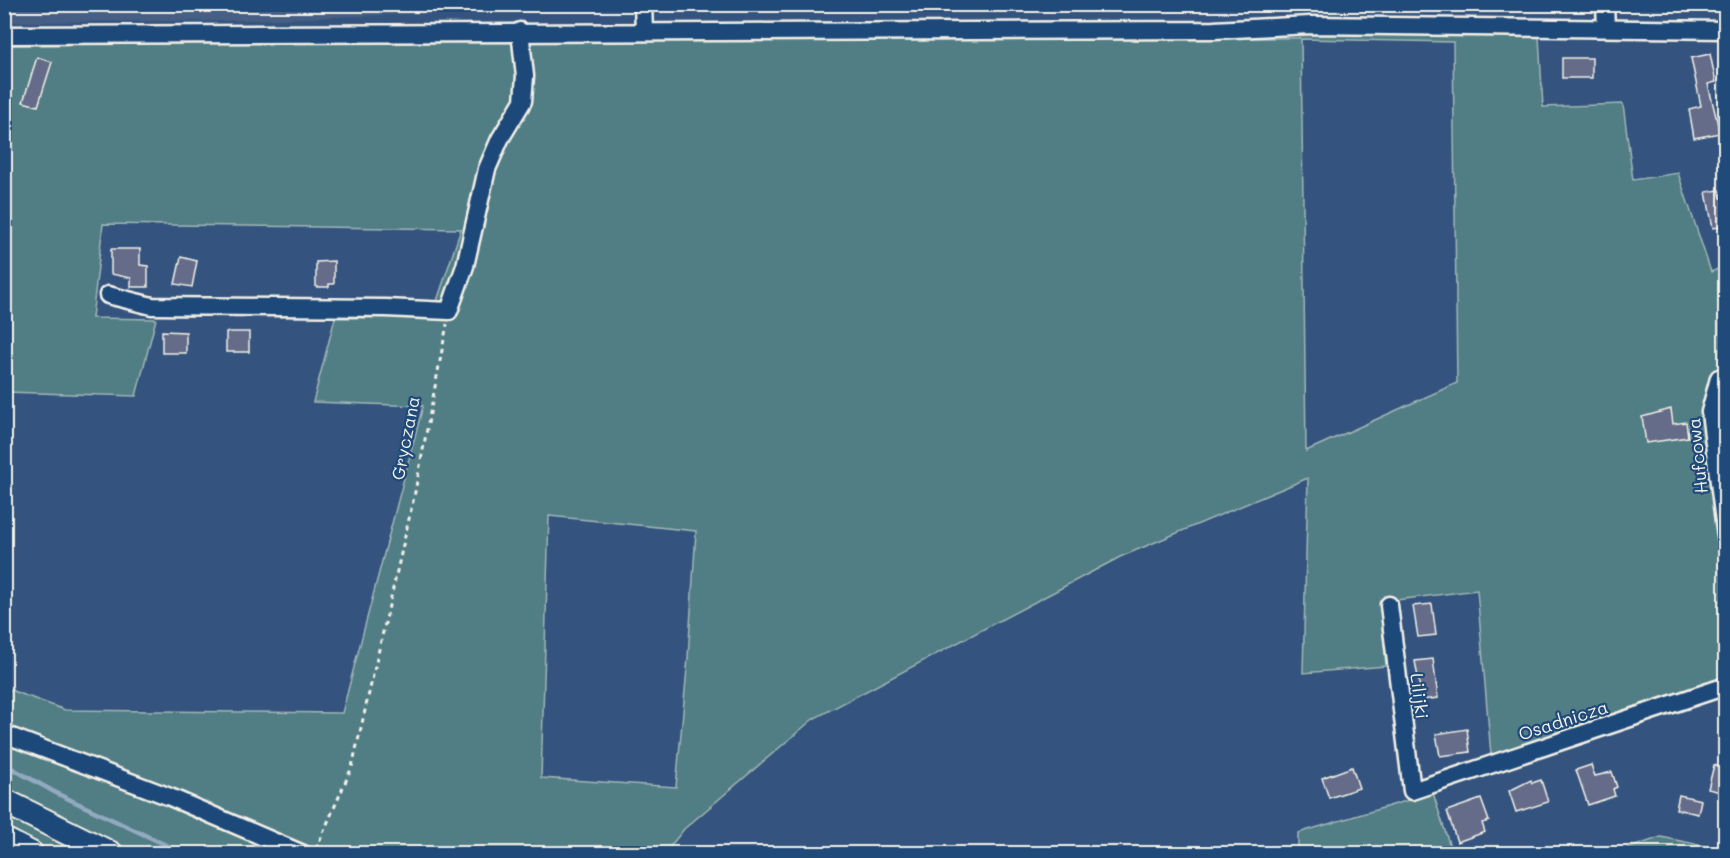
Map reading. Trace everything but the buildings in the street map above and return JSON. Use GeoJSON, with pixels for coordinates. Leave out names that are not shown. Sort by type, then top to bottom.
{"type":"FeatureCollection","features":[{"type":"Feature","properties":{"kind":"highway"},"geometry":{"type":"LineString","coordinates":[[4,801],[111,854]]}},
{"type":"Feature","properties":{"kind":"highway"},"geometry":{"type":"LineString","coordinates":[[4,840],[31,854]]}},
{"type":"Feature","properties":{"kind":"street"},"geometry":{"type":"LineString","coordinates":[[643,4],[644,31]]}},
{"type":"Feature","properties":{"kind":"street"},"geometry":{"type":"LineString","coordinates":[[1605,4],[1606,28]]}},
{"type":"Feature","properties":{"kind":"street"},"geometry":{"type":"LineString","coordinates":[[4,35],[520,31],[1214,30],[1310,25],[1725,30]]}},
{"type":"Feature","properties":{"kind":"street"},"geometry":{"type":"LineString","coordinates":[[108,296],[152,306],[386,308],[449,311],[465,266],[487,169],[500,139],[523,100],[525,76],[520,31]]}},
{"type":"Feature","properties":{"kind":"street","name":"Hufcowa"},"geometry":{"type":"LineString","coordinates":[[1725,376],[1719,378],[1710,412],[1725,537]]}},
{"type":"Feature","properties":{"kind":"street","name":"Lilijki"},"geometry":{"type":"LineString","coordinates":[[1389,605],[1412,790]]}},
{"type":"Feature","properties":{"kind":"street","name":"Osadnicza"},"geometry":{"type":"LineString","coordinates":[[1412,790],[1725,686]]}},
{"type":"Feature","properties":{"kind":"street"},"geometry":{"type":"LineString","coordinates":[[4,734],[170,797],[303,854]]}},
{"type":"Feature","properties":{"kind":"path","name":"Gryczana"},"geometry":{"type":"LineString","coordinates":[[315,854],[352,767],[414,497],[449,311]]}},
{"type":"Feature","properties":{"kind":"shaded area"},"geometry":{"type":"Polygon","coordinates":[[[638,4],[638,6],[220,21],[5,22],[4,5],[638,4]]]}},
{"type":"Feature","properties":{"kind":"green space"},"geometry":{"type":"Polygon","coordinates":[[[1301,17],[1538,19],[1543,107],[1623,104],[1633,180],[1678,173],[1711,272],[1725,266],[1725,683],[1491,755],[1477,590],[1380,602],[1386,666],[1303,673],[1308,478],[1120,557],[813,719],[684,829],[665,853],[5,853],[5,688],[65,710],[342,713],[423,406],[313,402],[335,318],[432,316],[461,229],[103,224],[92,318],[156,319],[136,396],[5,392],[4,45],[531,40],[1300,38],[1301,17]],[[1301,39],[1306,451],[1457,383],[1453,42],[1301,39]],[[549,516],[541,778],[676,787],[688,658],[696,531],[549,516]]]}},
{"type":"Feature","properties":{"kind":"green space"},"geometry":{"type":"Polygon","coordinates":[[[1433,793],[1452,853],[1298,854],[1298,833],[1433,793]]]}},
{"type":"Feature","properties":{"kind":"green space"},"geometry":{"type":"Polygon","coordinates":[[[1661,837],[1725,850],[1725,853],[1615,853],[1661,837]]]}},
{"type":"Feature","properties":{"kind":"waterway"},"geometry":{"type":"LineString","coordinates":[[4,764],[58,794],[185,854]]}}]}
